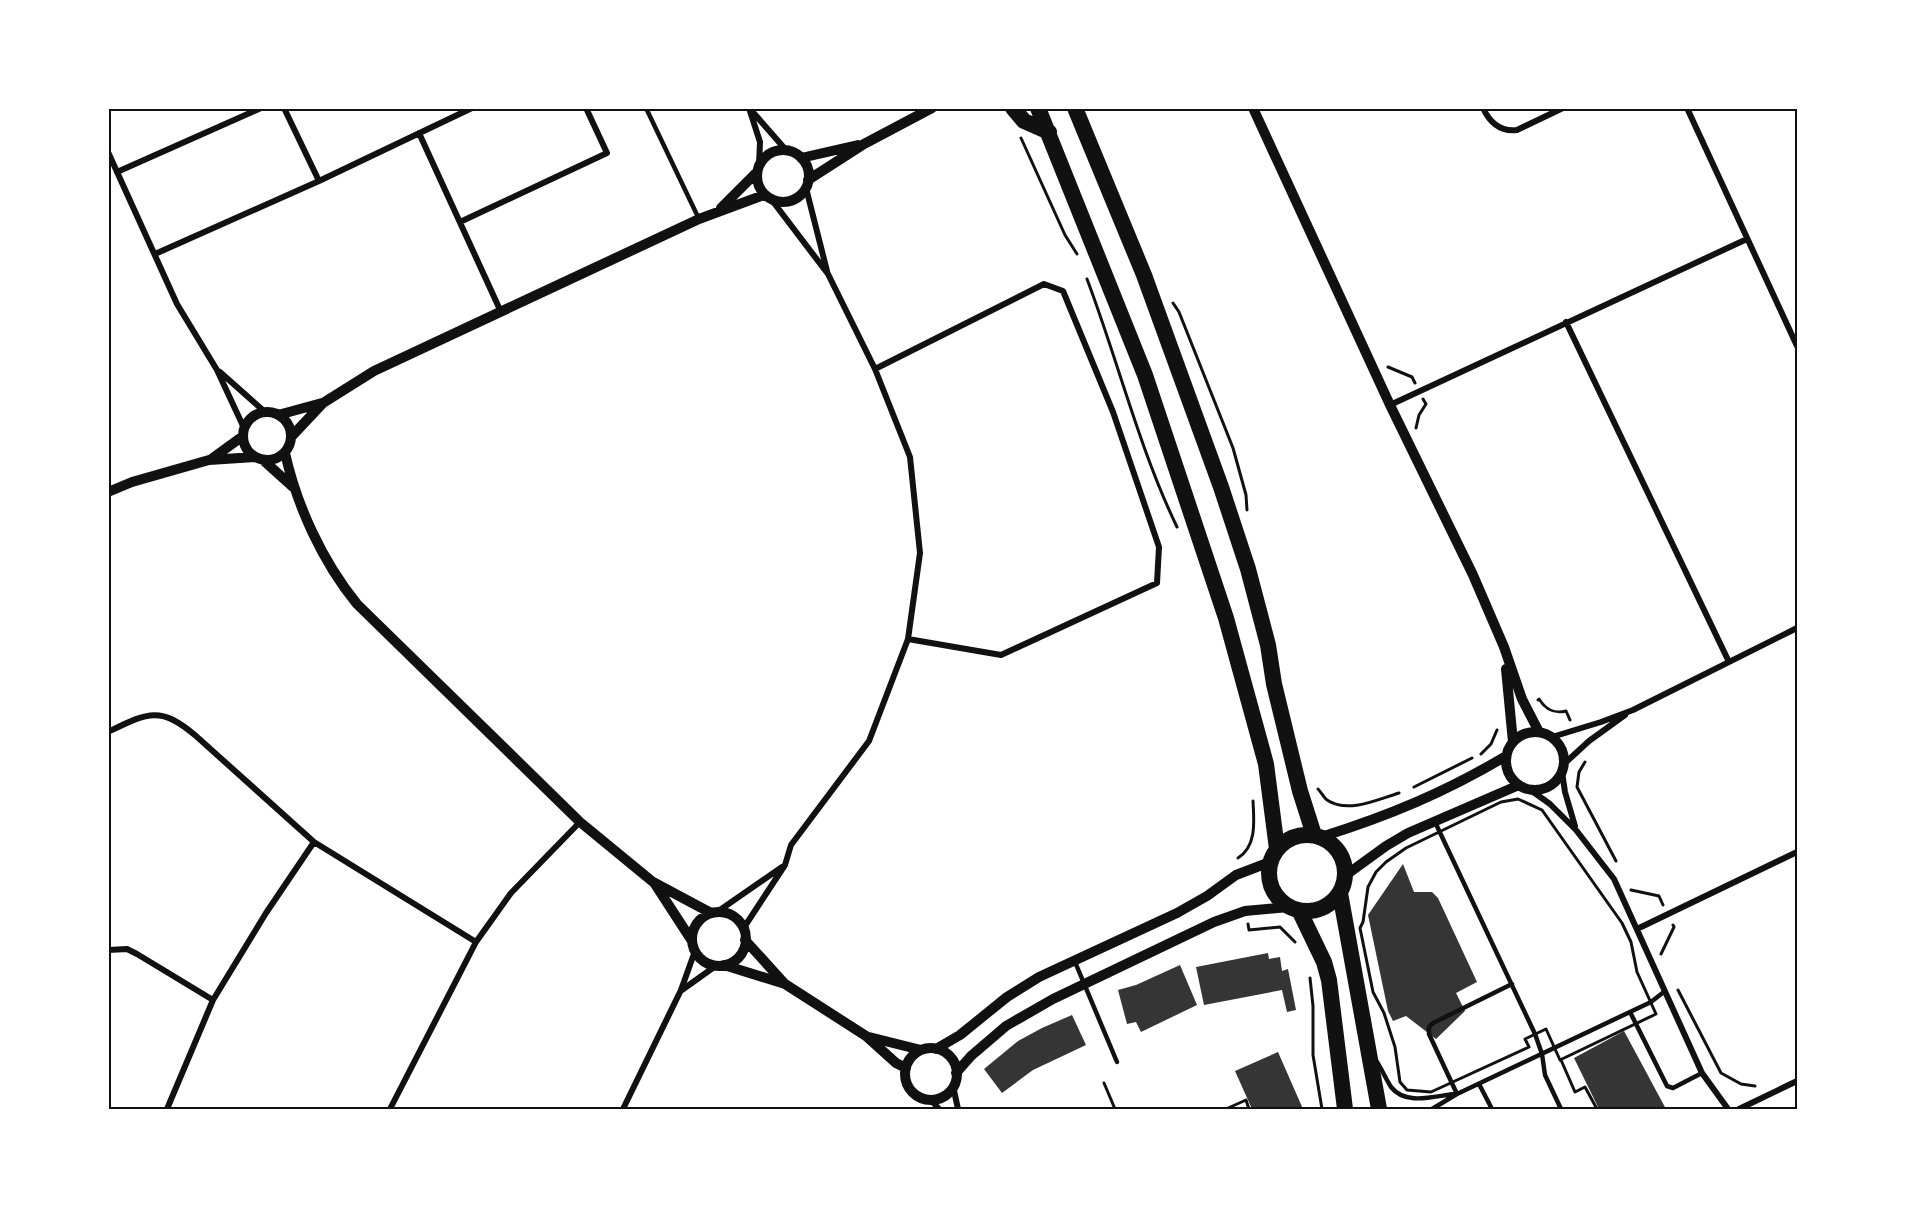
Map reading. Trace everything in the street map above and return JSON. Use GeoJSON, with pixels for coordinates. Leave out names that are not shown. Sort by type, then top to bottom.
{"type":"FeatureCollection","features":[{"type":"Feature","properties":{"kind":"highway"},"geometry":{"type":"LineString","coordinates":[[1013,108],[1024,121],[1049,132]]}},
{"type":"Feature","properties":{"kind":"highway"},"geometry":{"type":"LineString","coordinates":[[1038,108],[1145,375],[1226,618],[1266,764],[1274,855],[1269,879],[1271,887],[1281,901],[1294,908],[1318,910],[1335,900],[1340,893],[1346,875],[1343,859],[1340,852],[1318,836],[1300,791],[1274,684],[1268,645],[1248,569],[1144,275],[1076,108]]}},
{"type":"Feature","properties":{"kind":"highway"},"geometry":{"type":"LineString","coordinates":[[1274,855],[1284,842],[1293,837],[1318,836]]}},
{"type":"Feature","properties":{"kind":"highway"},"geometry":{"type":"LineString","coordinates":[[1340,893],[1379,1109]]}},
{"type":"Feature","properties":{"kind":"highway"},"geometry":{"type":"LineString","coordinates":[[1294,908],[1324,962],[1329,980],[1345,1109]]}},
{"type":"Feature","properties":{"kind":"street"},"geometry":{"type":"LineString","coordinates":[[117,172],[261,108]]}},
{"type":"Feature","properties":{"kind":"street"},"geometry":{"type":"LineString","coordinates":[[284,108],[319,181]]}},
{"type":"Feature","properties":{"kind":"street"},"geometry":{"type":"LineString","coordinates":[[155,254],[319,181],[472,108]]}},
{"type":"Feature","properties":{"kind":"street"},"geometry":{"type":"LineString","coordinates":[[460,222],[607,153],[586,108]]}},
{"type":"Feature","properties":{"kind":"street"},"geometry":{"type":"LineString","coordinates":[[749,108],[786,150],[801,158],[808,172],[807,184],[828,274]]}},
{"type":"Feature","properties":{"kind":"street"},"geometry":{"type":"LineString","coordinates":[[743,928],[784,865],[792,845],[868,741],[909,639],[920,553],[909,457],[875,369],[828,274],[757,181],[760,142],[749,108]]}},
{"type":"Feature","properties":{"kind":"street"},"geometry":{"type":"LineString","coordinates":[[291,437],[323,403],[374,371],[699,219],[768,197],[787,202],[801,194],[807,184],[864,144],[932,108]]}},
{"type":"Feature","properties":{"kind":"street"},"geometry":{"type":"LineString","coordinates":[[1253,108],[1390,405],[1473,575],[1504,647],[1522,699],[1539,732]]}},
{"type":"Feature","properties":{"kind":"street"},"geometry":{"type":"LineString","coordinates":[[1483,108],[1493,123],[1510,131],[1517,130],[1563,108]]}},
{"type":"Feature","properties":{"kind":"street"},"geometry":{"type":"LineString","coordinates":[[1687,108],[1797,346]]}},
{"type":"Feature","properties":{"kind":"street"},"geometry":{"type":"LineString","coordinates":[[419,133],[501,312]]}},
{"type":"Feature","properties":{"kind":"street"},"geometry":{"type":"LineString","coordinates":[[801,158],[864,144]]}},
{"type":"Feature","properties":{"kind":"street"},"geometry":{"type":"LineString","coordinates":[[719,211],[770,153],[786,150]]}},
{"type":"Feature","properties":{"kind":"street"},"geometry":{"type":"LineString","coordinates":[[108,152],[177,304],[217,370],[244,432],[245,446],[250,454],[259,458],[293,487]]}},
{"type":"Feature","properties":{"kind":"street"},"geometry":{"type":"LineString","coordinates":[[1390,405],[1747,239]]}},
{"type":"Feature","properties":{"kind":"street"},"geometry":{"type":"LineString","coordinates":[[875,369],[1044,284],[1062,291],[1113,412],[1159,547],[1157,583],[1001,655],[909,639]]}},
{"type":"Feature","properties":{"kind":"street"},"geometry":{"type":"LineString","coordinates":[[1566,322],[1729,662]]}},
{"type":"Feature","properties":{"kind":"street"},"geometry":{"type":"LineString","coordinates":[[217,370],[265,412]]}},
{"type":"Feature","properties":{"kind":"street"},"geometry":{"type":"LineString","coordinates":[[209,460],[244,432],[249,420],[256,414],[265,412],[278,415],[323,403]]}},
{"type":"Feature","properties":{"kind":"street"},"geometry":{"type":"LineString","coordinates":[[108,492],[132,482],[209,460],[277,458],[285,453],[291,437],[288,424],[278,415]]}},
{"type":"Feature","properties":{"kind":"street"},"geometry":{"type":"LineString","coordinates":[[285,453],[293,487],[332,571],[357,604],[580,822],[653,882],[714,913],[733,916],[743,928],[745,946],[740,956],[681,990]]}},
{"type":"Feature","properties":{"kind":"street"},"geometry":{"type":"LineString","coordinates":[[1552,736],[1633,710],[1797,628]]}},
{"type":"Feature","properties":{"kind":"street"},"geometry":{"type":"LineString","coordinates":[[1504,647],[1513,742]]}},
{"type":"Feature","properties":{"kind":"street"},"geometry":{"type":"LineString","coordinates":[[1346,875],[1408,833],[1524,787],[1540,790],[1551,786],[1563,768],[1600,733],[1633,710]]}},
{"type":"Feature","properties":{"kind":"street"},"geometry":{"type":"LineString","coordinates":[[108,732],[138,718],[152,715],[164,716],[177,722],[196,736],[314,842],[476,942]]}},
{"type":"Feature","properties":{"kind":"street"},"geometry":{"type":"LineString","coordinates":[[1576,830],[1565,792],[1561,746],[1552,736],[1539,732],[1526,733],[1513,742],[1506,756],[1508,772],[1524,787],[1550,804],[1576,830],[1614,879],[1702,1073],[1728,1109]]}},
{"type":"Feature","properties":{"kind":"street"},"geometry":{"type":"LineString","coordinates":[[1318,836],[1375,820],[1433,796],[1506,756]]}},
{"type":"Feature","properties":{"kind":"street"},"geometry":{"type":"LineString","coordinates":[[390,1109],[476,942],[511,893],[580,822]]}},
{"type":"Feature","properties":{"kind":"street"},"geometry":{"type":"LineString","coordinates":[[167,1109],[213,1000],[266,913],[314,842]]}},
{"type":"Feature","properties":{"kind":"street"},"geometry":{"type":"LineString","coordinates":[[1637,929],[1797,852]]}},
{"type":"Feature","properties":{"kind":"street"},"geometry":{"type":"LineString","coordinates":[[866,1036],[921,1050],[936,1048],[960,1035],[1007,997],[1039,977],[1176,913],[1207,896],[1236,875],[1274,855]]}},
{"type":"Feature","properties":{"kind":"street"},"geometry":{"type":"LineString","coordinates":[[622,1109],[681,990],[693,946],[693,932],[697,923],[704,916],[714,913],[784,865]]}},
{"type":"Feature","properties":{"kind":"street"},"geometry":{"type":"LineString","coordinates":[[653,882],[700,958],[710,964],[721,965],[785,984]]}},
{"type":"Feature","properties":{"kind":"street"},"geometry":{"type":"LineString","coordinates":[[958,1109],[953,1086],[956,1073],[970,1056],[1006,1026],[1053,999],[1214,922],[1245,911],[1294,908]]}},
{"type":"Feature","properties":{"kind":"street"},"geometry":{"type":"LineString","coordinates":[[745,940],[785,984],[866,1036],[896,1063],[906,1068]]}},
{"type":"Feature","properties":{"kind":"street"},"geometry":{"type":"LineString","coordinates":[[108,950],[127,949],[213,1000]]}},
{"type":"Feature","properties":{"kind":"street"},"geometry":{"type":"LineString","coordinates":[[936,1048],[950,1057],[956,1073]]}},
{"type":"Feature","properties":{"kind":"street"},"geometry":{"type":"LineString","coordinates":[[921,1050],[908,1060],[907,1083],[910,1089],[923,1098],[930,1099],[943,1096],[953,1086]]}},
{"type":"Feature","properties":{"kind":"street"},"geometry":{"type":"LineString","coordinates":[[1739,1109],[1797,1081]]}},
{"type":"Feature","properties":{"kind":"street"},"geometry":{"type":"LineString","coordinates":[[930,1099],[939,1109]]}},
{"type":"Feature","properties":{"kind":"lane"},"geometry":{"type":"LineString","coordinates":[[646,108],[699,219]]}},
{"type":"Feature","properties":{"kind":"lane"},"geometry":{"type":"LineString","coordinates":[[1435,822],[1512,984],[1542,1054],[1545,1076],[1562,1109]]}},
{"type":"Feature","properties":{"kind":"lane"},"geometry":{"type":"LineString","coordinates":[[1074,960],[1117,1062]]}},
{"type":"Feature","properties":{"kind":"lane"},"geometry":{"type":"LineString","coordinates":[[1457,1094],[1429,1034],[1430,1027],[1433,1023],[1512,984]]}},
{"type":"Feature","properties":{"kind":"lane"},"geometry":{"type":"LineString","coordinates":[[1432,1109],[1457,1094],[1652,1002],[1665,991]]}},
{"type":"Feature","properties":{"kind":"lane"},"geometry":{"type":"LineString","coordinates":[[1630,1012],[1667,1086],[1673,1088],[1702,1073]]}},
{"type":"Feature","properties":{"kind":"lane"},"geometry":{"type":"LineString","coordinates":[[1367,1047],[1391,1087],[1401,1096],[1411,1099],[1457,1094]]}},
{"type":"Feature","properties":{"kind":"lane"},"geometry":{"type":"LineString","coordinates":[[1479,1084],[1492,1109]]}},
{"type":"Feature","properties":{"kind":"path"},"geometry":{"type":"LineString","coordinates":[[1017,129],[1065,235],[1078,255]]}},
{"type":"Feature","properties":{"kind":"path"},"geometry":{"type":"LineString","coordinates":[[1086,276],[1164,500],[1180,533]]}},
{"type":"Feature","properties":{"kind":"path"},"geometry":{"type":"LineString","coordinates":[[1230,864],[1246,853],[1251,842],[1254,820],[1252,794]]}},
{"type":"Feature","properties":{"kind":"path"},"geometry":{"type":"LineString","coordinates":[[1249,930],[1280,927],[1288,933],[1298,947]]}},
{"type":"Feature","properties":{"kind":"path"},"geometry":{"type":"LineString","coordinates":[[1307,969],[1313,1006],[1313,1054],[1322,1109]]}},
{"type":"Feature","properties":{"kind":"path"},"geometry":{"type":"LineString","coordinates":[[1560,1060],[1575,1092],[1585,1087],[1597,1109]]}},
{"type":"Feature","properties":{"kind":"path"},"geometry":{"type":"LineString","coordinates":[[1104,1083],[1115,1109]]}},
{"type":"Feature","properties":{"kind":"path"},"geometry":{"type":"LineString","coordinates":[[1226,1109],[1246,1100],[1250,1109]]}},
{"type":"Feature","properties":{"kind":"building"},"geometry":{"type":"Polygon","coordinates":[[[1403,864],[1414,892],[1432,892],[1438,898],[1477,982],[1456,993],[1465,1011],[1436,1039],[1406,1016],[1393,1021],[1388,1011],[1368,915],[1403,864]]]}},
{"type":"Feature","properties":{"kind":"building"},"geometry":{"type":"Polygon","coordinates":[[[1268,953],[1269,959],[1280,957],[1282,971],[1288,969],[1296,1010],[1287,1012],[1282,990],[1204,1005],[1196,967],[1268,953]]]}},
{"type":"Feature","properties":{"kind":"building"},"geometry":{"type":"Polygon","coordinates":[[[1180,965],[1197,1005],[1141,1032],[1136,1022],[1127,1024],[1118,990],[1136,985],[1180,965]]]}},
{"type":"Feature","properties":{"kind":"building"},"geometry":{"type":"Polygon","coordinates":[[[1072,1015],[1086,1045],[1033,1070],[1002,1093],[984,1069],[1018,1041],[1072,1015]]]}},
{"type":"Feature","properties":{"kind":"building"},"geometry":{"type":"Polygon","coordinates":[[[1624,1031],[1666,1109],[1599,1109],[1574,1058],[1624,1031]]]}},
{"type":"Feature","properties":{"kind":"building"},"geometry":{"type":"Polygon","coordinates":[[[1278,1052],[1303,1109],[1252,1109],[1235,1071],[1278,1052]]]}}]}
